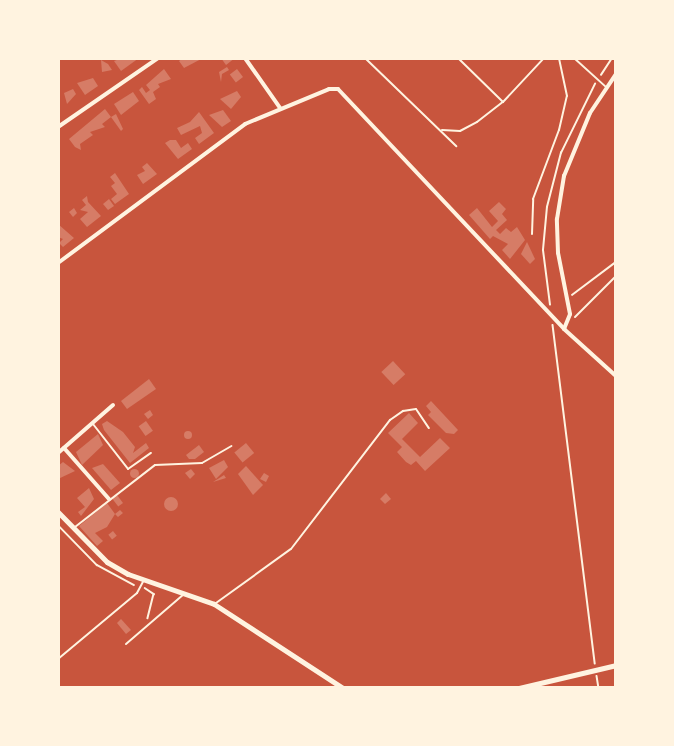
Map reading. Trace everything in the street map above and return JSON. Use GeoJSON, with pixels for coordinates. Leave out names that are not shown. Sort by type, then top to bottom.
{"type":"FeatureCollection","features":[{"type":"Feature","properties":{"kind":"main road"},"geometry":{"type":"LineString","coordinates":[[58,512],[108,562],[144,579],[214,604],[343,687]]}},
{"type":"Feature","properties":{"kind":"main road"},"geometry":{"type":"LineString","coordinates":[[519,687],[615,665]]}},
{"type":"Feature","properties":{"kind":"street"},"geometry":{"type":"LineString","coordinates":[[58,127],[158,58]]}},
{"type":"Feature","properties":{"kind":"street"},"geometry":{"type":"LineString","coordinates":[[245,58],[280,108]]}},
{"type":"Feature","properties":{"kind":"street"},"geometry":{"type":"LineString","coordinates":[[564,329],[570,314],[557,219],[564,176],[575,144],[615,74]]}},
{"type":"Feature","properties":{"kind":"street"},"geometry":{"type":"LineString","coordinates":[[58,263],[245,124],[329,88],[348,95],[564,329],[615,375]]}},
{"type":"Feature","properties":{"kind":"street"},"geometry":{"type":"LineString","coordinates":[[58,453],[113,405]]}},
{"type":"Feature","properties":{"kind":"street"},"geometry":{"type":"LineString","coordinates":[[64,448],[109,500]]}},
{"type":"Feature","properties":{"kind":"lane"},"geometry":{"type":"LineString","coordinates":[[366,58],[456,146]]}},
{"type":"Feature","properties":{"kind":"lane"},"geometry":{"type":"LineString","coordinates":[[458,58],[503,102]]}},
{"type":"Feature","properties":{"kind":"lane"},"geometry":{"type":"LineString","coordinates":[[442,130],[466,129],[503,102],[544,58]]}},
{"type":"Feature","properties":{"kind":"lane"},"geometry":{"type":"LineString","coordinates":[[532,234],[533,199],[560,130],[567,96],[559,58]]}},
{"type":"Feature","properties":{"kind":"lane"},"geometry":{"type":"LineString","coordinates":[[573,58],[606,87]]}},
{"type":"Feature","properties":{"kind":"lane"},"geometry":{"type":"LineString","coordinates":[[575,317],[615,276]]}},
{"type":"Feature","properties":{"kind":"lane"},"geometry":{"type":"LineString","coordinates":[[214,604],[291,549],[390,420],[403,411],[416,409],[429,428]]}},
{"type":"Feature","properties":{"kind":"lane"},"geometry":{"type":"LineString","coordinates":[[93,423],[128,469],[151,453]]}},
{"type":"Feature","properties":{"kind":"lane"},"geometry":{"type":"LineString","coordinates":[[73,529],[155,465],[202,463],[232,446]]}},
{"type":"Feature","properties":{"kind":"lane"},"geometry":{"type":"LineString","coordinates":[[58,659],[141,587],[144,579]]}},
{"type":"Feature","properties":{"kind":"lane"},"geometry":{"type":"LineString","coordinates":[[126,644],[145,631],[185,593]]}},
{"type":"Feature","properties":{"kind":"path"},"geometry":{"type":"LineString","coordinates":[[566,298],[578,293],[586,282],[615,262]]}},
{"type":"Feature","properties":{"kind":"path"},"geometry":{"type":"LineString","coordinates":[[551,315],[595,660]]}},
{"type":"Feature","properties":{"kind":"path"},"geometry":{"type":"LineString","coordinates":[[58,525],[97,566],[154,594],[145,631]]}},
{"type":"Feature","properties":{"kind":"path"},"geometry":{"type":"LineString","coordinates":[[597,678],[599,687]]}},
{"type":"Feature","properties":{"kind":"building"},"geometry":{"type":"Polygon","coordinates":[[[122,58],[139,58],[121,71],[114,61],[122,58]]]}},
{"type":"Feature","properties":{"kind":"building"},"geometry":{"type":"Polygon","coordinates":[[[183,58],[203,58],[184,68],[179,61],[183,58]]]}},
{"type":"Feature","properties":{"kind":"building"},"geometry":{"type":"Polygon","coordinates":[[[221,58],[235,58],[226,65],[221,58]]]}},
{"type":"Feature","properties":{"kind":"building"},"geometry":{"type":"Polygon","coordinates":[[[101,60],[108,64],[112,70],[102,72],[101,60]]]}},
{"type":"Feature","properties":{"kind":"building"},"geometry":{"type":"Polygon","coordinates":[[[227,67],[229,70],[222,74],[221,82],[219,72],[227,67]]]}},
{"type":"Feature","properties":{"kind":"building"},"geometry":{"type":"Polygon","coordinates":[[[164,69],[171,79],[158,84],[160,87],[153,92],[156,99],[149,104],[139,90],[142,87],[146,93],[150,90],[146,85],[164,69]]]}},
{"type":"Feature","properties":{"kind":"building"},"geometry":{"type":"Polygon","coordinates":[[[237,69],[243,77],[236,82],[230,74],[237,69]]]}},
{"type":"Feature","properties":{"kind":"building"},"geometry":{"type":"Polygon","coordinates":[[[93,78],[98,86],[85,95],[77,83],[93,78]]]}},
{"type":"Feature","properties":{"kind":"building"},"geometry":{"type":"Polygon","coordinates":[[[73,89],[76,94],[67,104],[64,93],[73,89]]]}},
{"type":"Feature","properties":{"kind":"building"},"geometry":{"type":"Polygon","coordinates":[[[237,91],[241,97],[231,109],[220,99],[237,91]]]}},
{"type":"Feature","properties":{"kind":"building"},"geometry":{"type":"Polygon","coordinates":[[[133,92],[139,101],[121,115],[114,104],[133,92]]]}},
{"type":"Feature","properties":{"kind":"building"},"geometry":{"type":"Polygon","coordinates":[[[105,109],[111,117],[102,124],[105,127],[90,132],[93,135],[80,144],[81,150],[75,147],[69,139],[105,109]]]}},
{"type":"Feature","properties":{"kind":"building"},"geometry":{"type":"Polygon","coordinates":[[[223,110],[231,121],[222,127],[209,115],[223,110]]]}},
{"type":"Feature","properties":{"kind":"building"},"geometry":{"type":"Polygon","coordinates":[[[199,112],[214,133],[199,144],[195,138],[202,133],[200,126],[181,135],[177,128],[190,122],[199,112]]]}},
{"type":"Feature","properties":{"kind":"building"},"geometry":{"type":"Polygon","coordinates":[[[116,114],[123,129],[121,131],[111,117],[116,114]]]}},
{"type":"Feature","properties":{"kind":"building"},"geometry":{"type":"Polygon","coordinates":[[[176,140],[181,148],[188,143],[192,149],[178,159],[165,143],[176,140]]]}},
{"type":"Feature","properties":{"kind":"building"},"geometry":{"type":"Polygon","coordinates":[[[147,163],[157,174],[143,184],[137,175],[145,171],[142,167],[147,163]]]}},
{"type":"Feature","properties":{"kind":"building"},"geometry":{"type":"Polygon","coordinates":[[[115,173],[129,194],[115,204],[111,199],[117,194],[111,186],[115,183],[110,177],[115,173]]]}},
{"type":"Feature","properties":{"kind":"building"},"geometry":{"type":"Polygon","coordinates":[[[87,196],[88,202],[101,216],[87,227],[80,219],[88,212],[80,210],[86,205],[82,200],[87,196]]]}},
{"type":"Feature","properties":{"kind":"building"},"geometry":{"type":"Polygon","coordinates":[[[109,199],[114,206],[108,210],[103,204],[109,199]]]}},
{"type":"Feature","properties":{"kind":"building"},"geometry":{"type":"Polygon","coordinates":[[[499,202],[506,209],[502,214],[507,220],[496,230],[500,234],[506,228],[511,232],[517,227],[525,240],[510,259],[502,250],[508,244],[493,236],[490,239],[469,215],[477,208],[492,227],[498,221],[489,211],[499,202]]]}},
{"type":"Feature","properties":{"kind":"building"},"geometry":{"type":"Polygon","coordinates":[[[74,208],[77,213],[73,217],[69,212],[74,208]]]}},
{"type":"Feature","properties":{"kind":"building"},"geometry":{"type":"Polygon","coordinates":[[[58,224],[74,238],[63,247],[59,243],[63,239],[58,237],[58,224]]]}},
{"type":"Feature","properties":{"kind":"building"},"geometry":{"type":"Polygon","coordinates":[[[527,242],[535,259],[530,264],[521,254],[527,242]]]}},
{"type":"Feature","properties":{"kind":"building"},"geometry":{"type":"Polygon","coordinates":[[[393,361],[405,374],[394,385],[381,372],[393,361]]]}},
{"type":"Feature","properties":{"kind":"building"},"geometry":{"type":"Polygon","coordinates":[[[149,379],[156,389],[127,409],[121,401],[149,379]]]}},
{"type":"Feature","properties":{"kind":"building"},"geometry":{"type":"Polygon","coordinates":[[[431,401],[458,430],[454,434],[446,433],[428,415],[431,412],[426,406],[431,401]]]}},
{"type":"Feature","properties":{"kind":"building"},"geometry":{"type":"Polygon","coordinates":[[[150,410],[153,415],[148,419],[144,414],[150,410]]]}},
{"type":"Feature","properties":{"kind":"building"},"geometry":{"type":"Polygon","coordinates":[[[409,413],[418,423],[402,439],[420,457],[440,438],[450,448],[425,471],[416,461],[411,465],[406,462],[397,452],[402,447],[388,433],[409,413]]]}},
{"type":"Feature","properties":{"kind":"building"},"geometry":{"type":"Polygon","coordinates":[[[107,421],[123,432],[135,447],[133,453],[146,443],[149,448],[130,463],[104,430],[102,424],[107,421]]]}},
{"type":"Feature","properties":{"kind":"building"},"geometry":{"type":"Polygon","coordinates":[[[146,421],[153,431],[146,436],[139,426],[146,421]]]}},
{"type":"Feature","properties":{"kind":"building"},"geometry":{"type":"Polygon","coordinates":[[[188,431],[192,435],[188,439],[184,435],[188,431]]]}},
{"type":"Feature","properties":{"kind":"building"},"geometry":{"type":"Polygon","coordinates":[[[98,434],[103,445],[82,465],[76,452],[98,434]]]}},
{"type":"Feature","properties":{"kind":"building"},"geometry":{"type":"Polygon","coordinates":[[[246,443],[254,453],[243,463],[234,452],[246,443]]]}},
{"type":"Feature","properties":{"kind":"building"},"geometry":{"type":"Polygon","coordinates":[[[199,445],[204,452],[195,459],[189,459],[186,455],[199,445]]]}},
{"type":"Feature","properties":{"kind":"building"},"geometry":{"type":"Polygon","coordinates":[[[224,460],[228,467],[216,479],[209,468],[224,460]]]}},
{"type":"Feature","properties":{"kind":"building"},"geometry":{"type":"Polygon","coordinates":[[[63,462],[75,471],[58,479],[58,466],[63,462]]]}},
{"type":"Feature","properties":{"kind":"building"},"geometry":{"type":"Polygon","coordinates":[[[103,464],[120,483],[111,490],[92,468],[103,464]]]}},
{"type":"Feature","properties":{"kind":"building"},"geometry":{"type":"Polygon","coordinates":[[[246,466],[263,485],[253,495],[238,474],[246,466]]]}},
{"type":"Feature","properties":{"kind":"building"},"geometry":{"type":"Polygon","coordinates":[[[134,469],[138,473],[134,477],[130,473],[134,469]]]}},
{"type":"Feature","properties":{"kind":"building"},"geometry":{"type":"Polygon","coordinates":[[[191,469],[195,474],[190,479],[185,473],[191,469]]]}},
{"type":"Feature","properties":{"kind":"building"},"geometry":{"type":"Polygon","coordinates":[[[264,473],[269,476],[266,482],[260,479],[264,473]]]}},
{"type":"Feature","properties":{"kind":"building"},"geometry":{"type":"Polygon","coordinates":[[[224,475],[226,478],[213,482],[224,475]]]}},
{"type":"Feature","properties":{"kind":"building"},"geometry":{"type":"Polygon","coordinates":[[[89,488],[94,499],[81,516],[78,512],[85,507],[77,498],[89,488]]]}},
{"type":"Feature","properties":{"kind":"building"},"geometry":{"type":"Polygon","coordinates":[[[386,493],[391,499],[385,504],[380,499],[386,493]]]}},
{"type":"Feature","properties":{"kind":"building"},"geometry":{"type":"Polygon","coordinates":[[[117,495],[123,503],[118,507],[112,499],[117,495]]]}},
{"type":"Feature","properties":{"kind":"building"},"geometry":{"type":"Polygon","coordinates":[[[168,497],[174,497],[178,504],[174,511],[168,511],[164,507],[164,501],[168,497]]]}},
{"type":"Feature","properties":{"kind":"building"},"geometry":{"type":"Polygon","coordinates":[[[107,503],[115,514],[107,527],[95,533],[103,541],[97,546],[79,526],[107,503]]]}},
{"type":"Feature","properties":{"kind":"building"},"geometry":{"type":"Polygon","coordinates":[[[120,510],[123,513],[118,517],[115,514],[120,510]]]}},
{"type":"Feature","properties":{"kind":"building"},"geometry":{"type":"Polygon","coordinates":[[[113,531],[117,536],[112,539],[108,535],[113,531]]]}},
{"type":"Feature","properties":{"kind":"building"},"geometry":{"type":"Polygon","coordinates":[[[121,619],[131,630],[126,634],[117,623],[121,619]]]}}]}
